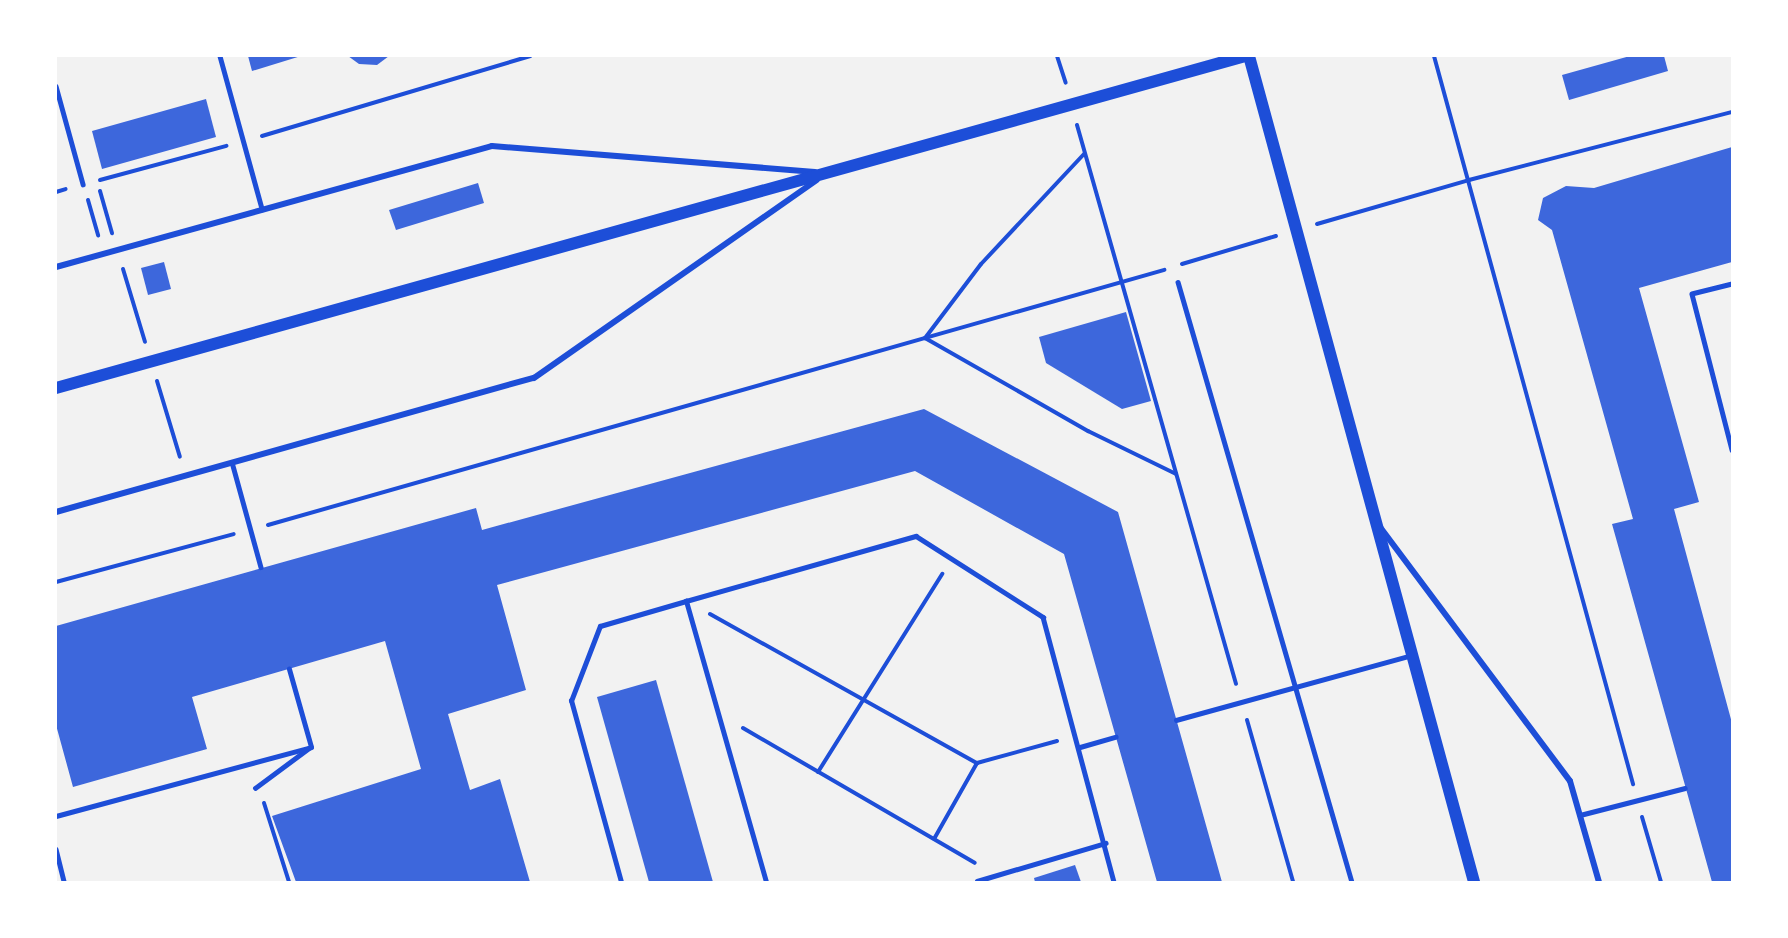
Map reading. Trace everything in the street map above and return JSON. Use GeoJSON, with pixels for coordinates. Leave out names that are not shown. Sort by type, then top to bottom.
{"type":"FeatureCollection","features":[{"type":"Feature","properties":{"kind":"main road"},"geometry":{"type":"LineString","coordinates":[[56,388],[1247,56],[1474,882]]}},
{"type":"Feature","properties":{"kind":"street"},"geometry":{"type":"LineString","coordinates":[[56,267],[492,146],[826,173]]}},
{"type":"Feature","properties":{"kind":"street"},"geometry":{"type":"LineString","coordinates":[[56,512],[534,378],[826,173]]}},
{"type":"Feature","properties":{"kind":"street"},"geometry":{"type":"LineString","coordinates":[[1372,516],[1570,781],[1599,882]]}},
{"type":"Feature","properties":{"kind":"lane"},"geometry":{"type":"LineString","coordinates":[[220,56],[262,209]]}},
{"type":"Feature","properties":{"kind":"lane"},"geometry":{"type":"LineString","coordinates":[[56,86],[83,184]]}},
{"type":"Feature","properties":{"kind":"lane"},"geometry":{"type":"LineString","coordinates":[[1178,282],[1352,882]]}},
{"type":"Feature","properties":{"kind":"lane"},"geometry":{"type":"LineString","coordinates":[[1732,284],[1692,294],[1732,450]]}},
{"type":"Feature","properties":{"kind":"lane"},"geometry":{"type":"LineString","coordinates":[[232,462],[261,567]]}},
{"type":"Feature","properties":{"kind":"lane"},"geometry":{"type":"LineString","coordinates":[[621,882],[571,701],[600,626],[916,536],[1043,617],[1106,843],[1114,882]]}},
{"type":"Feature","properties":{"kind":"lane"},"geometry":{"type":"LineString","coordinates":[[686,601],[766,882]]}},
{"type":"Feature","properties":{"kind":"lane"},"geometry":{"type":"LineString","coordinates":[[1176,720],[1412,655]]}},
{"type":"Feature","properties":{"kind":"lane"},"geometry":{"type":"LineString","coordinates":[[289,669],[311,747]]}},
{"type":"Feature","properties":{"kind":"lane"},"geometry":{"type":"LineString","coordinates":[[1080,747],[1116,737]]}},
{"type":"Feature","properties":{"kind":"lane"},"geometry":{"type":"LineString","coordinates":[[256,786],[311,747]]}},
{"type":"Feature","properties":{"kind":"lane"},"geometry":{"type":"LineString","coordinates":[[56,816],[311,747]]}},
{"type":"Feature","properties":{"kind":"lane"},"geometry":{"type":"LineString","coordinates":[[1580,815],[1685,788]]}},
{"type":"Feature","properties":{"kind":"lane"},"geometry":{"type":"LineString","coordinates":[[970,882],[977,882],[1106,843]]}},
{"type":"Feature","properties":{"kind":"lane"},"geometry":{"type":"LineString","coordinates":[[56,849],[64,882]]}},
{"type":"Feature","properties":{"kind":"path"},"geometry":{"type":"LineString","coordinates":[[56,192],[243,141],[530,56]]}},
{"type":"Feature","properties":{"kind":"path"},"geometry":{"type":"LineString","coordinates":[[1057,56],[1293,882]]}},
{"type":"Feature","properties":{"kind":"path"},"geometry":{"type":"LineString","coordinates":[[1434,56],[1661,882]]}},
{"type":"Feature","properties":{"kind":"path"},"geometry":{"type":"LineString","coordinates":[[56,582],[250,530],[1122,282],[1469,180],[1732,112]]}},
{"type":"Feature","properties":{"kind":"path"},"geometry":{"type":"LineString","coordinates":[[925,338],[981,264],[1085,153]]}},
{"type":"Feature","properties":{"kind":"path"},"geometry":{"type":"LineString","coordinates":[[97,181],[185,475]]}},
{"type":"Feature","properties":{"kind":"path"},"geometry":{"type":"LineString","coordinates":[[83,184],[104,254]]}},
{"type":"Feature","properties":{"kind":"path"},"geometry":{"type":"LineString","coordinates":[[925,338],[1088,431],[1176,474]]}},
{"type":"Feature","properties":{"kind":"path"},"geometry":{"type":"LineString","coordinates":[[818,772],[952,559]]}},
{"type":"Feature","properties":{"kind":"path"},"geometry":{"type":"LineString","coordinates":[[686,601],[976,763],[1077,736]]}},
{"type":"Feature","properties":{"kind":"path"},"geometry":{"type":"LineString","coordinates":[[718,713],[996,875]]}},
{"type":"Feature","properties":{"kind":"path"},"geometry":{"type":"LineString","coordinates":[[934,839],[976,763]]}},
{"type":"Feature","properties":{"kind":"path"},"geometry":{"type":"LineString","coordinates":[[256,786],[289,882]]}},
{"type":"Feature","properties":{"kind":"building"},"geometry":{"type":"Polygon","coordinates":[[[248,56],[301,56],[252,71],[248,56]]]}},
{"type":"Feature","properties":{"kind":"building"},"geometry":{"type":"Polygon","coordinates":[[[348,56],[389,56],[377,65],[359,64],[348,56]]]}},
{"type":"Feature","properties":{"kind":"building"},"geometry":{"type":"Polygon","coordinates":[[[1630,56],[1664,56],[1668,71],[1569,100],[1562,75],[1630,56]]]}},
{"type":"Feature","properties":{"kind":"building"},"geometry":{"type":"Polygon","coordinates":[[[206,99],[216,137],[102,169],[92,131],[206,99]]]}},
{"type":"Feature","properties":{"kind":"building"},"geometry":{"type":"Polygon","coordinates":[[[1732,147],[1732,262],[1639,288],[1699,502],[1674,509],[1732,723],[1732,882],[1712,882],[1612,524],[1633,519],[1552,230],[1538,220],[1543,198],[1566,186],[1594,188],[1732,147]]]}},
{"type":"Feature","properties":{"kind":"building"},"geometry":{"type":"Polygon","coordinates":[[[478,183],[484,203],[396,230],[389,210],[478,183]]]}},
{"type":"Feature","properties":{"kind":"building"},"geometry":{"type":"Polygon","coordinates":[[[164,262],[171,289],[148,295],[141,268],[164,262]]]}},
{"type":"Feature","properties":{"kind":"building"},"geometry":{"type":"Polygon","coordinates":[[[1126,312],[1151,401],[1122,409],[1046,363],[1039,337],[1126,312]]]}},
{"type":"Feature","properties":{"kind":"building"},"geometry":{"type":"Polygon","coordinates":[[[924,409],[1118,512],[1222,882],[1157,882],[1064,554],[915,471],[497,585],[526,690],[448,714],[470,790],[500,779],[530,882],[296,882],[272,816],[421,769],[385,641],[192,697],[207,749],[73,787],[56,725],[56,626],[476,508],[482,530],[924,409]]]}},
{"type":"Feature","properties":{"kind":"building"},"geometry":{"type":"Polygon","coordinates":[[[656,680],[713,882],[649,882],[597,697],[656,680]]]}},
{"type":"Feature","properties":{"kind":"building"},"geometry":{"type":"Polygon","coordinates":[[[1075,865],[1081,882],[1035,882],[1034,878],[1075,865]]]}}]}
